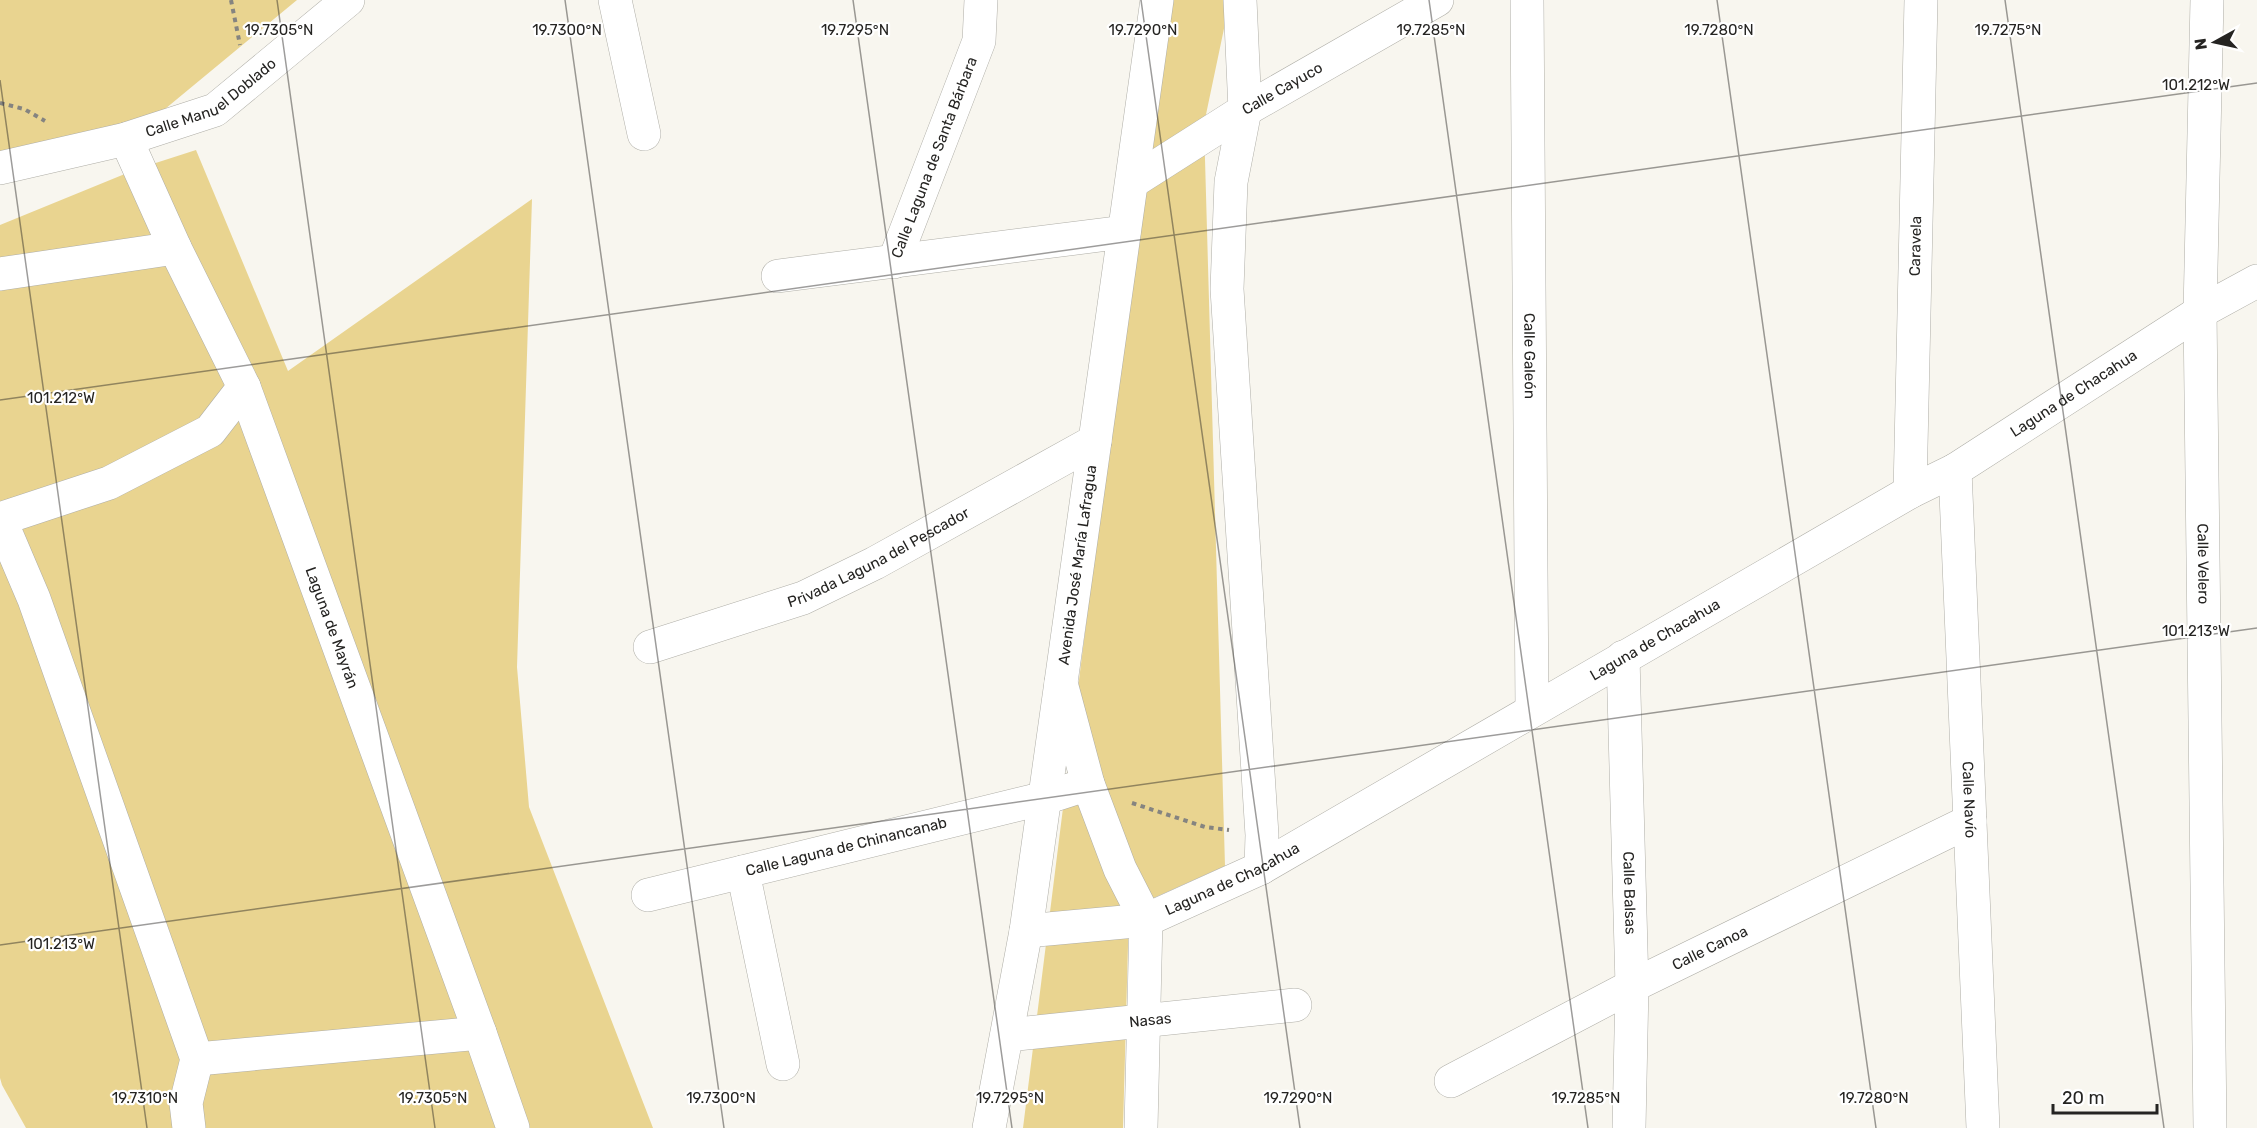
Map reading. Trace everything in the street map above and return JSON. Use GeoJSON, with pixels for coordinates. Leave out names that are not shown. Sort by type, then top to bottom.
{"type":"FeatureCollection","features":[{"type":"Feature","properties":{"kind":"street","name":"Calle Manuel Doblado"},"geometry":{"type":"LineString","coordinates":[[0,168],[126,139],[215,110],[348,0]]}},
{"type":"Feature","properties":{"kind":"street"},"geometry":{"type":"LineString","coordinates":[[615,0],[644,134]]}},
{"type":"Feature","properties":{"kind":"street","name":"Calle Laguna de Santa Bárbara"},"geometry":{"type":"LineString","coordinates":[[981,0],[979,41],[894,262],[1124,232]]}},
{"type":"Feature","properties":{"kind":"street","name":"Avenida José María Lafragua"},"geometry":{"type":"LineString","coordinates":[[989,1128],[1026,931],[1157,0]]}},
{"type":"Feature","properties":{"kind":"street"},"geometry":{"type":"LineString","coordinates":[[1240,0],[1245,110],[1231,182],[1227,288],[1262,835],[1261,867]]}},
{"type":"Feature","properties":{"kind":"street","name":"Calle Cayuco"},"geometry":{"type":"LineString","coordinates":[[1132,182],[1245,110],[1437,0]]}},
{"type":"Feature","properties":{"kind":"street","name":"Calle Galeón"},"geometry":{"type":"LineString","coordinates":[[1527,0],[1532,710]]}},
{"type":"Feature","properties":{"kind":"street","name":"Caravela"},"geometry":{"type":"LineString","coordinates":[[1910,492],[1921,0]]}},
{"type":"Feature","properties":{"kind":"street","name":"Calle Velero"},"geometry":{"type":"LineString","coordinates":[[2207,0],[2200,312],[2210,1128]]}},
{"type":"Feature","properties":{"kind":"street","name":"Laguna de Mayrán"},"geometry":{"type":"LineString","coordinates":[[126,139],[175,248],[244,387],[513,1128]]}},
{"type":"Feature","properties":{"kind":"street"},"geometry":{"type":"LineString","coordinates":[[0,274],[175,248]]}},
{"type":"Feature","properties":{"kind":"street"},"geometry":{"type":"LineString","coordinates":[[778,276],[894,262]]}},
{"type":"Feature","properties":{"kind":"street","name":"Laguna de Chacahua"},"geometry":{"type":"LineString","coordinates":[[1026,931],[1146,920],[1261,867],[1910,492],[1954,470],[2200,312],[2257,281]]}},
{"type":"Feature","properties":{"kind":"street"},"geometry":{"type":"LineString","coordinates":[[189,1128],[186,1103],[197,1059],[34,599],[0,519],[108,483],[210,431],[244,387]]}},
{"type":"Feature","properties":{"kind":"street","name":"Privada Laguna del Pescador"},"geometry":{"type":"LineString","coordinates":[[650,647],[803,598],[874,563],[1095,441]]}},
{"type":"Feature","properties":{"kind":"street","name":"Calle Navío"},"geometry":{"type":"LineString","coordinates":[[1954,470],[1982,1128]]}},
{"type":"Feature","properties":{"kind":"street","name":"Calle Balsas"},"geometry":{"type":"LineString","coordinates":[[1623,657],[1632,986],[1629,1128]]}},
{"type":"Feature","properties":{"kind":"street"},"geometry":{"type":"LineString","coordinates":[[1061,683],[1088,784],[1120,869],[1146,920],[1141,1128]]}},
{"type":"Feature","properties":{"kind":"street","name":"Calle Laguna de Chinancanab"},"geometry":{"type":"LineString","coordinates":[[648,895],[1045,798],[1088,784]]}},
{"type":"Feature","properties":{"kind":"street","name":"Calle Canoa"},"geometry":{"type":"LineString","coordinates":[[1451,1081],[1632,986],[1970,821]]}},
{"type":"Feature","properties":{"kind":"street"},"geometry":{"type":"LineString","coordinates":[[743,872],[783,1064]]}},
{"type":"Feature","properties":{"kind":"street","name":"Nasas"},"geometry":{"type":"LineString","coordinates":[[1007,1035],[1295,1005]]}},
{"type":"Feature","properties":{"kind":"street"},"geometry":{"type":"LineString","coordinates":[[197,1059],[480,1033]]}},
{"type":"Feature","properties":{"kind":"path"},"geometry":{"type":"LineString","coordinates":[[231,0],[248,84]]}},
{"type":"Feature","properties":{"kind":"path"},"geometry":{"type":"LineString","coordinates":[[1088,784],[1150,810],[1205,827],[1262,835]]}},
{"type":"Feature","properties":{"kind":"shaded area"},"geometry":{"type":"Polygon","coordinates":[[[0,0],[297,0],[165,109],[0,177],[0,0]]]}},
{"type":"Feature","properties":{"kind":"shaded area"},"geometry":{"type":"Polygon","coordinates":[[[1164,0],[1230,0],[1204,124],[1225,866],[1129,909],[1123,1128],[1023,1128],[1164,0]]]}},
{"type":"Feature","properties":{"kind":"shaded area"},"geometry":{"type":"Polygon","coordinates":[[[196,150],[288,371],[532,199],[517,667],[529,807],[653,1128],[26,1128],[2,1085],[0,1078],[0,225],[137,169],[196,150]]]}}]}
